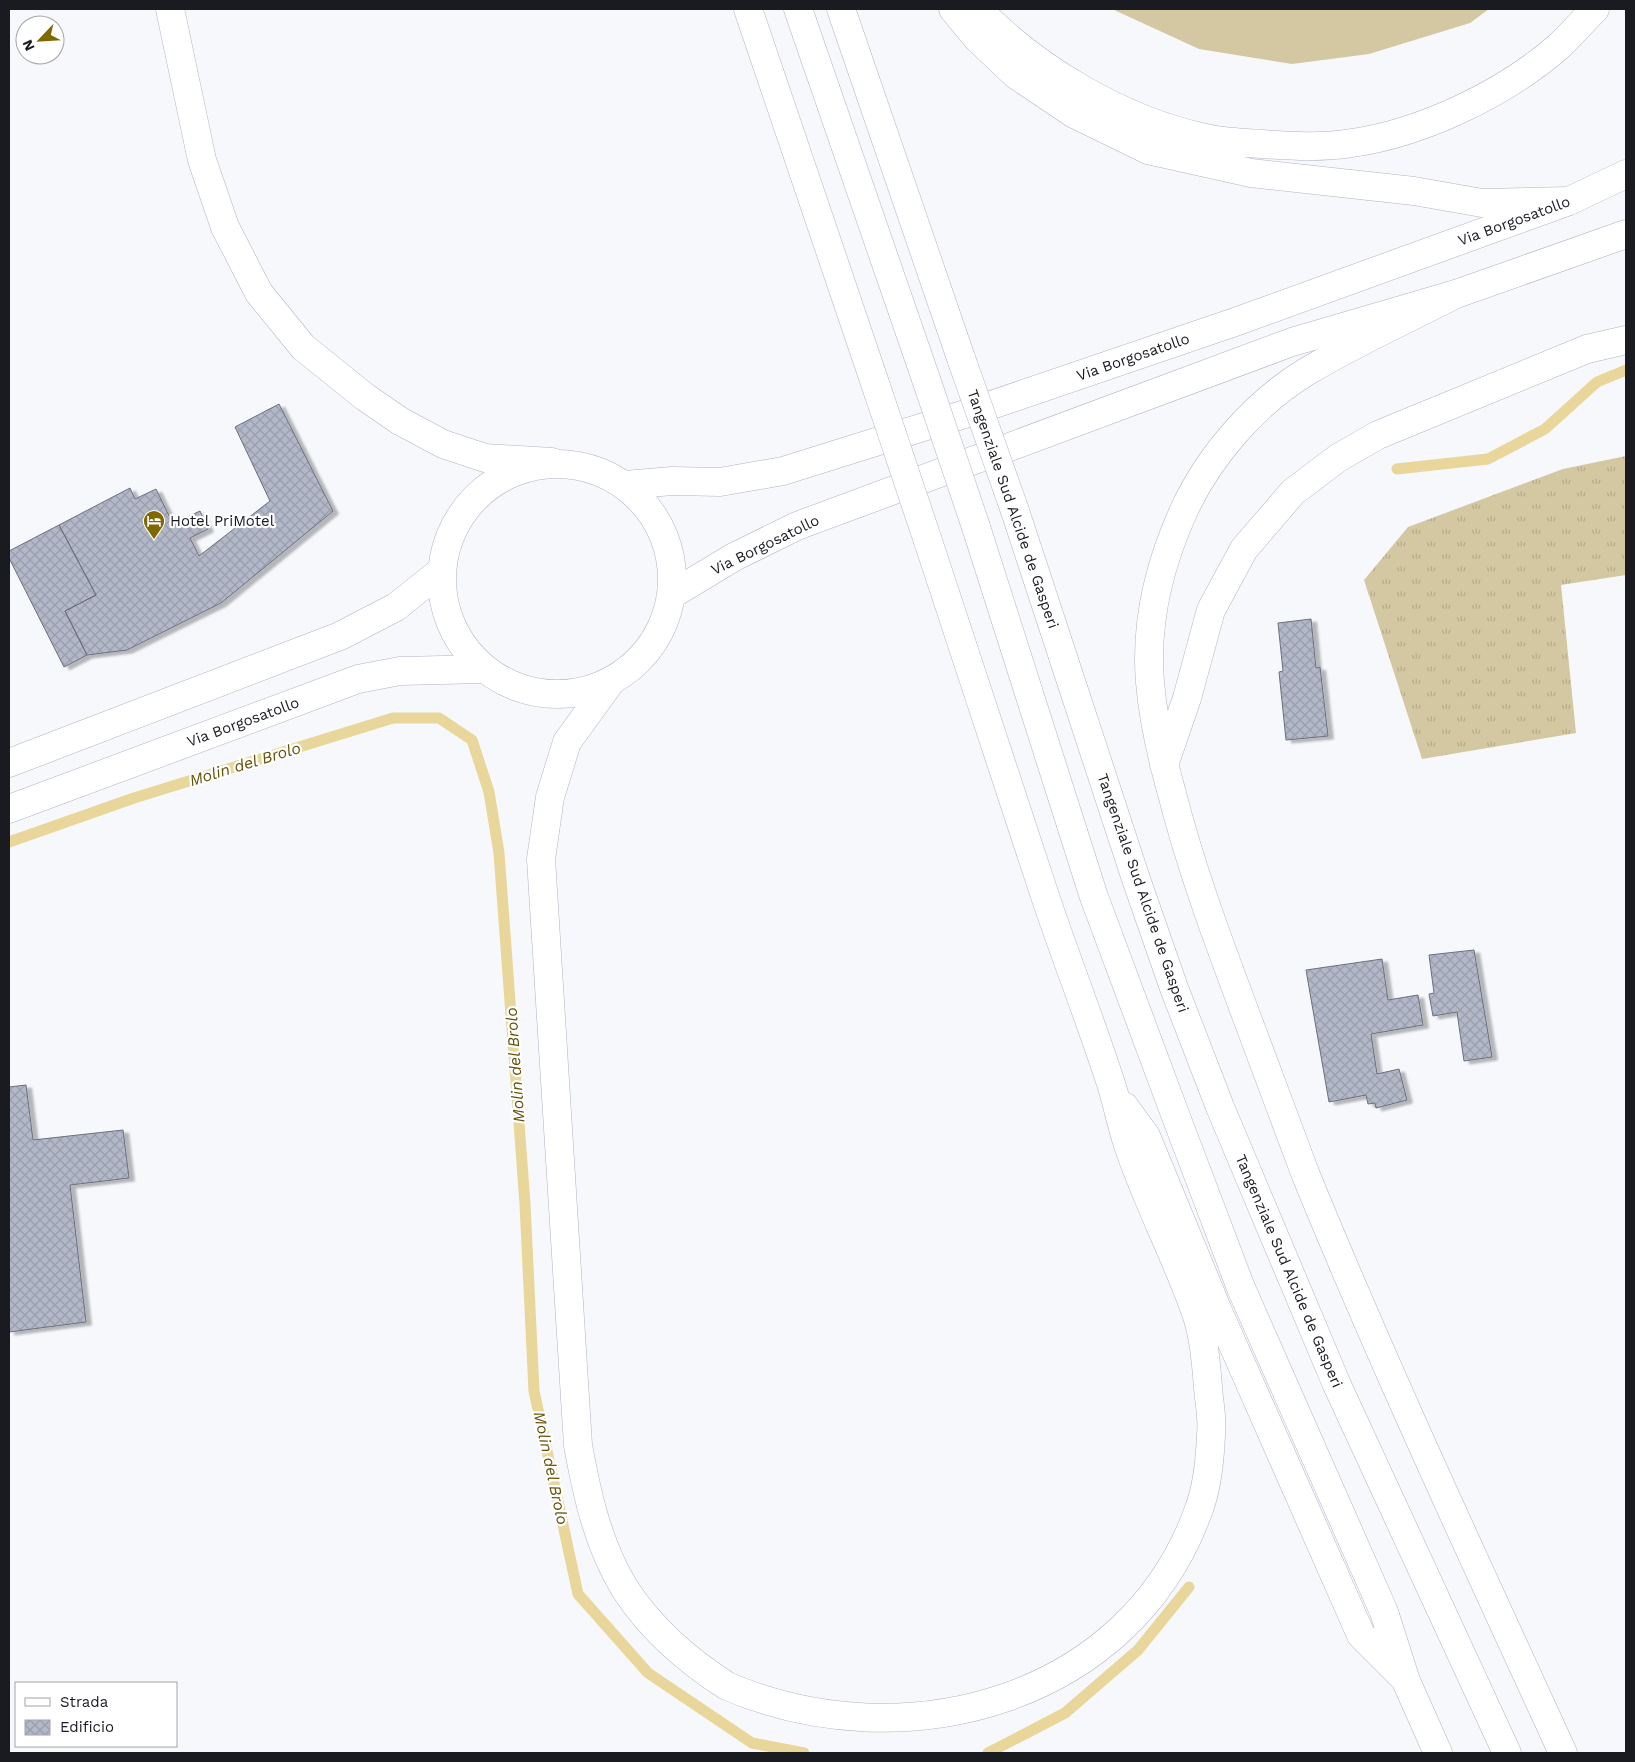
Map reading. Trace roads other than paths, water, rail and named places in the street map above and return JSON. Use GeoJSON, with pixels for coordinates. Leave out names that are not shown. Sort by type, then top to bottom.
{"type":"FeatureCollection","features":[{"type":"Feature","properties":{"kind":"main road"},"geometry":{"type":"LineString","coordinates":[[170,9],[202,160],[225,227],[259,293],[302,347],[365,397],[400,421],[443,444],[485,458],[552,462],[586,467],[602,472],[625,485],[647,507],[663,534],[671,564],[671,595],[660,630],[640,659],[612,680],[580,692],[547,694],[514,686],[485,669],[465,650],[451,626],[443,599],[441,571],[451,530],[476,495],[511,472],[552,462]]}},
{"type":"Feature","properties":{"kind":"main road"},"geometry":{"type":"LineString","coordinates":[[612,680],[567,742],[550,797],[541,859],[578,1445],[592,1510],[604,1545],[625,1588],[653,1625],[697,1667],[756,1704],[819,1726],[878,1733],[938,1730],[992,1718],[1047,1694],[1095,1660],[1142,1614],[1177,1560],[1201,1505],[1212,1431],[1206,1370],[1198,1317],[1129,1148],[1113,1091],[1045,896],[928,541],[748,9]]}},
{"type":"Feature","properties":{"kind":"main road"},"geometry":{"type":"LineString","coordinates":[[798,9],[976,527],[1094,897],[1240,1288],[1384,1612],[1406,1681],[1438,1753]]}},
{"type":"Feature","properties":{"kind":"main road","name":"Tangenziale Sud Alcide de Gasperi"},"geometry":{"type":"LineString","coordinates":[[841,9],[962,361],[1016,511],[1174,988],[1220,1107],[1337,1385],[1507,1753]]}},
{"type":"Feature","properties":{"kind":"main road"},"geometry":{"type":"LineString","coordinates":[[953,9],[977,38],[1016,75],[1074,114],[1148,150],[1251,173],[1414,191],[1482,203],[1569,201]]}},
{"type":"Feature","properties":{"kind":"main road"},"geometry":{"type":"LineString","coordinates":[[978,9],[1000,32],[1042,65],[1092,94],[1146,119],[1205,139],[1300,147],[1351,144],[1407,131],[1457,111],[1506,84],[1558,47],[1595,9]]}},
{"type":"Feature","properties":{"kind":"main road","name":"Via Borgosatollo"},"geometry":{"type":"LineString","coordinates":[[625,485],[672,481],[720,482],[783,471],[965,414],[1225,325],[1569,201],[1626,174]]}},
{"type":"Feature","properties":{"kind":"main road","name":"Via Borgosatollo"},"geometry":{"type":"LineString","coordinates":[[671,595],[734,557],[797,526],[1292,342],[1456,294],[1626,234]]}},
{"type":"Feature","properties":{"kind":"main road"},"geometry":{"type":"LineString","coordinates":[[1456,294],[1303,374],[1268,401],[1236,432],[1209,467],[1186,506],[1169,546],[1157,589],[1150,633],[1149,678],[1154,722],[1164,765],[1198,886],[1305,1173],[1425,1454],[1563,1753]]}},
{"type":"Feature","properties":{"kind":"main road"},"geometry":{"type":"LineString","coordinates":[[1164,765],[1187,698],[1210,610],[1244,549],[1293,492],[1338,458],[1378,435],[1586,349],[1626,340]]}},
{"type":"Feature","properties":{"kind":"main road"},"geometry":{"type":"LineString","coordinates":[[9,763],[340,636],[396,606],[441,571]]}},
{"type":"Feature","properties":{"kind":"main road","name":"Via Borgosatollo"},"geometry":{"type":"LineString","coordinates":[[9,809],[358,679],[400,671],[485,669]]}},
{"type":"Feature","properties":{"kind":"main road"},"geometry":{"type":"LineString","coordinates":[[1113,1091],[1146,1136],[1218,1311],[1361,1635],[1406,1681]]}},
{"type":"Feature","properties":{"kind":"waterway","name":"Molin del Brolo"},"geometry":{"type":"LineString","coordinates":[[1397,469],[1488,459],[1545,429],[1597,382],[1626,370]]}},
{"type":"Feature","properties":{"kind":"waterway","name":"Molin del Brolo"},"geometry":{"type":"LineString","coordinates":[[9,842],[134,798],[393,718],[439,718],[472,740],[489,792],[499,853],[525,1204],[534,1391],[578,1594],[648,1673],[752,1743],[804,1753]]}},
{"type":"Feature","properties":{"kind":"waterway","name":"Molin del Brolo"},"geometry":{"type":"LineString","coordinates":[[988,1753],[1065,1713],[1138,1650],[1189,1587]]}},
{"type":"Feature","properties":{"kind":"place","name":"Hotel PriMotel"},"geometry":{"type":"Point","coordinates":[154,540]}}]}
